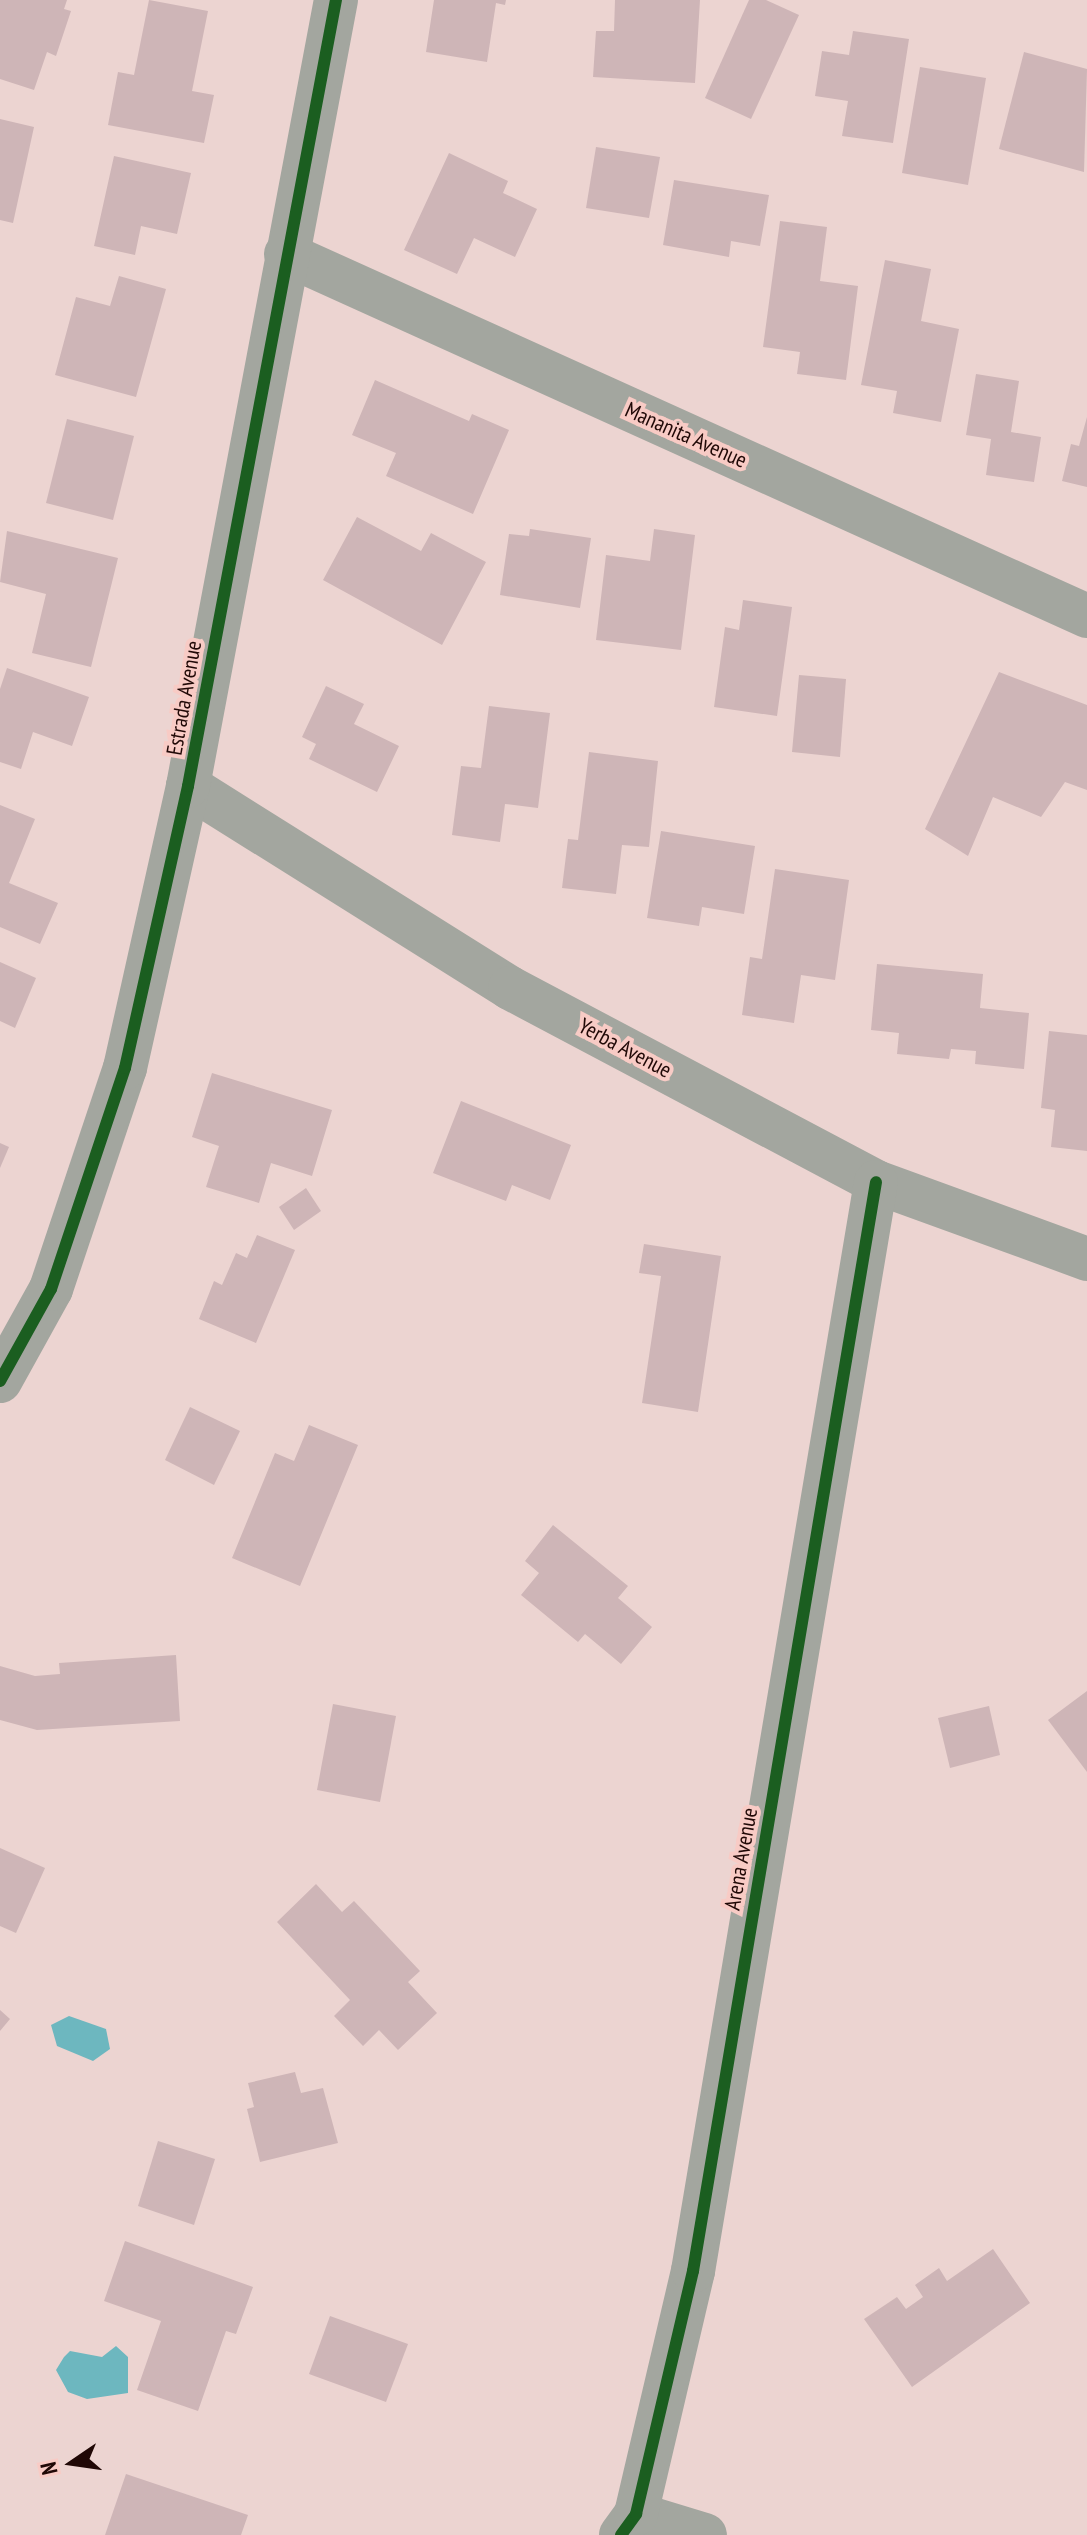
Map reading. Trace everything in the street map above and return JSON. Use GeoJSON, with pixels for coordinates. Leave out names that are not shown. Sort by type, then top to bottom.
{"type":"FeatureCollection","features":[{"type":"Feature","properties":{"kind":"street","name":"Estrada Avenue"},"geometry":{"type":"LineString","coordinates":[[0,1381],[51,1289],[90,1181],[125,1068],[188,786],[336,0]]}},
{"type":"Feature","properties":{"kind":"street","name":"Mananita Avenue"},"geometry":{"type":"LineString","coordinates":[[286,254],[1087,616]]}},
{"type":"Feature","properties":{"kind":"street","name":"Yerba Avenue"},"geometry":{"type":"LineString","coordinates":[[188,786],[510,988],[876,1182],[1087,1259]]}},
{"type":"Feature","properties":{"kind":"street","name":"Arena Avenue"},"geometry":{"type":"LineString","coordinates":[[629,2524],[693,2271],[876,1182]]}},
{"type":"Feature","properties":{"kind":"street"},"geometry":{"type":"LineString","coordinates":[[629,2524],[705,2535]]}},
{"type":"Feature","properties":{"kind":"water"},"geometry":{"type":"Polygon","coordinates":[[[69,2016],[106,2029],[110,2049],[93,2061],[57,2046],[51,2025],[69,2016]]]}},
{"type":"Feature","properties":{"kind":"water"},"geometry":{"type":"Polygon","coordinates":[[[116,2346],[128,2357],[128,2393],[87,2399],[68,2392],[56,2370],[70,2351],[102,2357],[116,2346]]]}},
{"type":"Feature","properties":{"kind":"building"},"geometry":{"type":"Polygon","coordinates":[[[0,0],[67,0],[64,9],[71,11],[56,56],[47,52],[34,90],[0,79],[0,0]]]}},
{"type":"Feature","properties":{"kind":"building"},"geometry":{"type":"Polygon","coordinates":[[[149,0],[208,11],[192,91],[214,95],[204,143],[108,125],[118,72],[134,75],[149,0]]]}},
{"type":"Feature","properties":{"kind":"building"},"geometry":{"type":"Polygon","coordinates":[[[434,0],[506,0],[505,5],[496,3],[487,62],[426,52],[434,0]]]}},
{"type":"Feature","properties":{"kind":"building"},"geometry":{"type":"Polygon","coordinates":[[[615,0],[700,0],[695,83],[593,77],[596,31],[614,31],[615,0]]]}},
{"type":"Feature","properties":{"kind":"building"},"geometry":{"type":"Polygon","coordinates":[[[749,0],[766,0],[799,15],[751,119],[705,98],[749,0]]]}},
{"type":"Feature","properties":{"kind":"building"},"geometry":{"type":"Polygon","coordinates":[[[853,31],[909,39],[893,143],[842,136],[848,101],[815,96],[822,51],[849,55],[853,31]]]}},
{"type":"Feature","properties":{"kind":"building"},"geometry":{"type":"Polygon","coordinates":[[[1024,52],[1087,69],[1084,172],[999,149],[1024,52]]]}},
{"type":"Feature","properties":{"kind":"building"},"geometry":{"type":"Polygon","coordinates":[[[920,67],[986,78],[968,185],[902,173],[920,67]]]}},
{"type":"Feature","properties":{"kind":"building"},"geometry":{"type":"Polygon","coordinates":[[[0,119],[34,127],[13,223],[0,220],[0,119]]]}},
{"type":"Feature","properties":{"kind":"building"},"geometry":{"type":"Polygon","coordinates":[[[596,147],[660,157],[649,218],[586,208],[596,147]]]}},
{"type":"Feature","properties":{"kind":"building"},"geometry":{"type":"Polygon","coordinates":[[[449,153],[508,181],[503,193],[537,209],[515,257],[474,238],[457,274],[404,250],[449,153]]]}},
{"type":"Feature","properties":{"kind":"building"},"geometry":{"type":"Polygon","coordinates":[[[114,156],[191,173],[177,234],[141,226],[135,255],[94,246],[114,156]]]}},
{"type":"Feature","properties":{"kind":"building"},"geometry":{"type":"Polygon","coordinates":[[[674,180],[769,195],[760,246],[731,241],[729,257],[663,245],[674,180]]]}},
{"type":"Feature","properties":{"kind":"building"},"geometry":{"type":"Polygon","coordinates":[[[780,221],[827,227],[820,281],[858,286],[846,380],[797,374],[800,352],[763,347],[780,221]]]}},
{"type":"Feature","properties":{"kind":"building"},"geometry":{"type":"Polygon","coordinates":[[[885,260],[931,269],[921,321],[959,329],[941,422],[893,413],[897,391],[861,385],[885,260]]]}},
{"type":"Feature","properties":{"kind":"building"},"geometry":{"type":"Polygon","coordinates":[[[119,276],[166,289],[136,397],[55,375],[76,297],[110,306],[119,276]]]}},
{"type":"Feature","properties":{"kind":"building"},"geometry":{"type":"Polygon","coordinates":[[[976,374],[1019,381],[1011,432],[1041,437],[1034,482],[986,475],[991,439],[966,435],[976,374]]]}},
{"type":"Feature","properties":{"kind":"building"},"geometry":{"type":"Polygon","coordinates":[[[375,380],[469,421],[472,414],[509,430],[473,514],[386,476],[396,453],[352,435],[375,380]]]}},
{"type":"Feature","properties":{"kind":"building"},"geometry":{"type":"Polygon","coordinates":[[[1087,417],[1087,487],[1062,481],[1071,444],[1079,446],[1087,417]]]}},
{"type":"Feature","properties":{"kind":"building"},"geometry":{"type":"Polygon","coordinates":[[[67,419],[134,436],[113,520],[46,503],[67,419]]]}},
{"type":"Feature","properties":{"kind":"building"},"geometry":{"type":"Polygon","coordinates":[[[357,517],[421,551],[431,533],[486,562],[442,645],[323,580],[357,517]]]}},
{"type":"Feature","properties":{"kind":"building"},"geometry":{"type":"Polygon","coordinates":[[[530,529],[591,538],[580,608],[500,595],[509,534],[529,536],[530,529]]]}},
{"type":"Feature","properties":{"kind":"building"},"geometry":{"type":"Polygon","coordinates":[[[654,529],[695,535],[681,650],[596,640],[606,555],[650,561],[654,529]]]}},
{"type":"Feature","properties":{"kind":"building"},"geometry":{"type":"Polygon","coordinates":[[[7,531],[118,558],[91,667],[32,653],[46,594],[0,582],[7,531]]]}},
{"type":"Feature","properties":{"kind":"building"},"geometry":{"type":"Polygon","coordinates":[[[743,600],[792,607],[777,716],[714,707],[725,627],[739,630],[743,600]]]}},
{"type":"Feature","properties":{"kind":"building"},"geometry":{"type":"Polygon","coordinates":[[[7,668],[89,697],[72,746],[33,732],[21,769],[0,762],[0,689],[7,668]]]}},
{"type":"Feature","properties":{"kind":"building"},"geometry":{"type":"Polygon","coordinates":[[[999,672],[1087,705],[1087,790],[1065,782],[1041,817],[993,797],[968,856],[925,829],[999,672]]]}},
{"type":"Feature","properties":{"kind":"building"},"geometry":{"type":"Polygon","coordinates":[[[799,675],[846,679],[840,757],[792,752],[799,675]]]}},
{"type":"Feature","properties":{"kind":"building"},"geometry":{"type":"Polygon","coordinates":[[[326,686],[364,704],[354,724],[399,746],[377,792],[309,759],[316,744],[302,737],[326,686]]]}},
{"type":"Feature","properties":{"kind":"building"},"geometry":{"type":"Polygon","coordinates":[[[489,706],[550,713],[538,808],[505,804],[500,842],[452,835],[461,766],[481,768],[489,706]]]}},
{"type":"Feature","properties":{"kind":"building"},"geometry":{"type":"Polygon","coordinates":[[[589,752],[658,761],[649,847],[622,845],[616,894],[562,888],[568,839],[578,840],[589,752]]]}},
{"type":"Feature","properties":{"kind":"building"},"geometry":{"type":"Polygon","coordinates":[[[0,805],[35,819],[9,883],[58,903],[40,944],[0,927],[0,805]]]}},
{"type":"Feature","properties":{"kind":"building"},"geometry":{"type":"Polygon","coordinates":[[[661,831],[755,846],[744,914],[702,907],[699,926],[647,918],[661,831]]]}},
{"type":"Feature","properties":{"kind":"building"},"geometry":{"type":"Polygon","coordinates":[[[775,869],[849,880],[835,980],[801,975],[794,1023],[742,1015],[750,957],[762,959],[775,869]]]}},
{"type":"Feature","properties":{"kind":"building"},"geometry":{"type":"Polygon","coordinates":[[[0,962],[36,978],[15,1028],[0,1021],[0,962]]]}},
{"type":"Feature","properties":{"kind":"building"},"geometry":{"type":"Polygon","coordinates":[[[877,964],[983,974],[980,1008],[1029,1013],[1024,1069],[975,1064],[976,1051],[951,1049],[949,1059],[897,1054],[899,1033],[871,1030],[877,964]]]}},
{"type":"Feature","properties":{"kind":"building"},"geometry":{"type":"Polygon","coordinates":[[[1049,1031],[1087,1035],[1087,1151],[1051,1147],[1055,1110],[1041,1108],[1049,1031]]]}},
{"type":"Feature","properties":{"kind":"building"},"geometry":{"type":"Polygon","coordinates":[[[212,1073],[332,1110],[312,1176],[271,1163],[259,1203],[206,1187],[219,1146],[192,1137],[212,1073]]]}},
{"type":"Feature","properties":{"kind":"building"},"geometry":{"type":"Polygon","coordinates":[[[461,1101],[571,1145],[550,1200],[512,1185],[506,1201],[433,1173],[461,1101]]]}},
{"type":"Feature","properties":{"kind":"building"},"geometry":{"type":"Polygon","coordinates":[[[0,1143],[9,1147],[0,1168],[0,1143]]]}},
{"type":"Feature","properties":{"kind":"building"},"geometry":{"type":"Polygon","coordinates":[[[306,1188],[321,1211],[294,1230],[279,1207],[306,1188]]]}},
{"type":"Feature","properties":{"kind":"building"},"geometry":{"type":"Polygon","coordinates":[[[257,1235],[295,1250],[256,1343],[199,1319],[214,1281],[222,1285],[236,1253],[247,1258],[257,1235]]]}},
{"type":"Feature","properties":{"kind":"building"},"geometry":{"type":"Polygon","coordinates":[[[644,1244],[721,1256],[698,1412],[642,1403],[661,1276],[639,1273],[644,1244]]]}},
{"type":"Feature","properties":{"kind":"building"},"geometry":{"type":"Polygon","coordinates":[[[190,1407],[240,1431],[214,1485],[165,1460],[190,1407]]]}},
{"type":"Feature","properties":{"kind":"building"},"geometry":{"type":"Polygon","coordinates":[[[309,1425],[358,1445],[300,1586],[232,1558],[275,1453],[294,1461],[309,1425]]]}},
{"type":"Feature","properties":{"kind":"building"},"geometry":{"type":"Polygon","coordinates":[[[553,1525],[628,1586],[618,1598],[652,1627],[621,1664],[585,1634],[578,1642],[521,1595],[539,1573],[525,1561],[553,1525]]]}},
{"type":"Feature","properties":{"kind":"building"},"geometry":{"type":"Polygon","coordinates":[[[176,1655],[180,1721],[37,1730],[0,1720],[0,1666],[35,1676],[60,1674],[59,1663],[176,1655]]]}},
{"type":"Feature","properties":{"kind":"building"},"geometry":{"type":"Polygon","coordinates":[[[1087,1691],[1087,1772],[1048,1720],[1087,1691]]]}},
{"type":"Feature","properties":{"kind":"building"},"geometry":{"type":"Polygon","coordinates":[[[333,1704],[396,1716],[380,1802],[317,1790],[333,1704]]]}},
{"type":"Feature","properties":{"kind":"building"},"geometry":{"type":"Polygon","coordinates":[[[989,1706],[1000,1755],[950,1768],[938,1718],[989,1706]]]}},
{"type":"Feature","properties":{"kind":"building"},"geometry":{"type":"Polygon","coordinates":[[[0,1848],[45,1868],[16,1933],[0,1926],[0,1848]]]}},
{"type":"Feature","properties":{"kind":"building"},"geometry":{"type":"Polygon","coordinates":[[[316,1884],[342,1912],[354,1901],[420,1971],[408,1982],[437,2013],[398,2050],[379,2030],[363,2046],[334,2016],[350,2000],[277,1922],[316,1884]]]}},
{"type":"Feature","properties":{"kind":"building"},"geometry":{"type":"Polygon","coordinates":[[[0,2010],[10,2019],[0,2031],[0,2010]]]}},
{"type":"Feature","properties":{"kind":"building"},"geometry":{"type":"Polygon","coordinates":[[[295,2072],[301,2093],[323,2088],[338,2143],[260,2162],[247,2109],[254,2107],[248,2083],[295,2072]]]}},
{"type":"Feature","properties":{"kind":"building"},"geometry":{"type":"Polygon","coordinates":[[[158,2141],[215,2159],[194,2225],[138,2206],[158,2141]]]}},
{"type":"Feature","properties":{"kind":"building"},"geometry":{"type":"Polygon","coordinates":[[[125,2241],[253,2287],[236,2334],[226,2331],[198,2411],[137,2390],[161,2321],[104,2301],[125,2241]]]}},
{"type":"Feature","properties":{"kind":"building"},"geometry":{"type":"Polygon","coordinates":[[[993,2249],[1030,2303],[912,2387],[864,2319],[897,2297],[906,2309],[923,2297],[915,2285],[939,2268],[947,2281],[993,2249]]]}},
{"type":"Feature","properties":{"kind":"building"},"geometry":{"type":"Polygon","coordinates":[[[330,2316],[408,2344],[386,2402],[309,2374],[330,2316]]]}},
{"type":"Feature","properties":{"kind":"building"},"geometry":{"type":"Polygon","coordinates":[[[126,2474],[248,2515],[241,2535],[105,2535],[126,2474]]]}},
{"type":"Feature","properties":{"kind":"cycle path"},"geometry":{"type":"LineString","coordinates":[[0,1381],[51,1289],[125,1068],[188,786],[336,0]]}},
{"type":"Feature","properties":{"kind":"cycle path"},"geometry":{"type":"LineString","coordinates":[[621,2535],[636,2514],[693,2271],[876,1182]]}}]}
